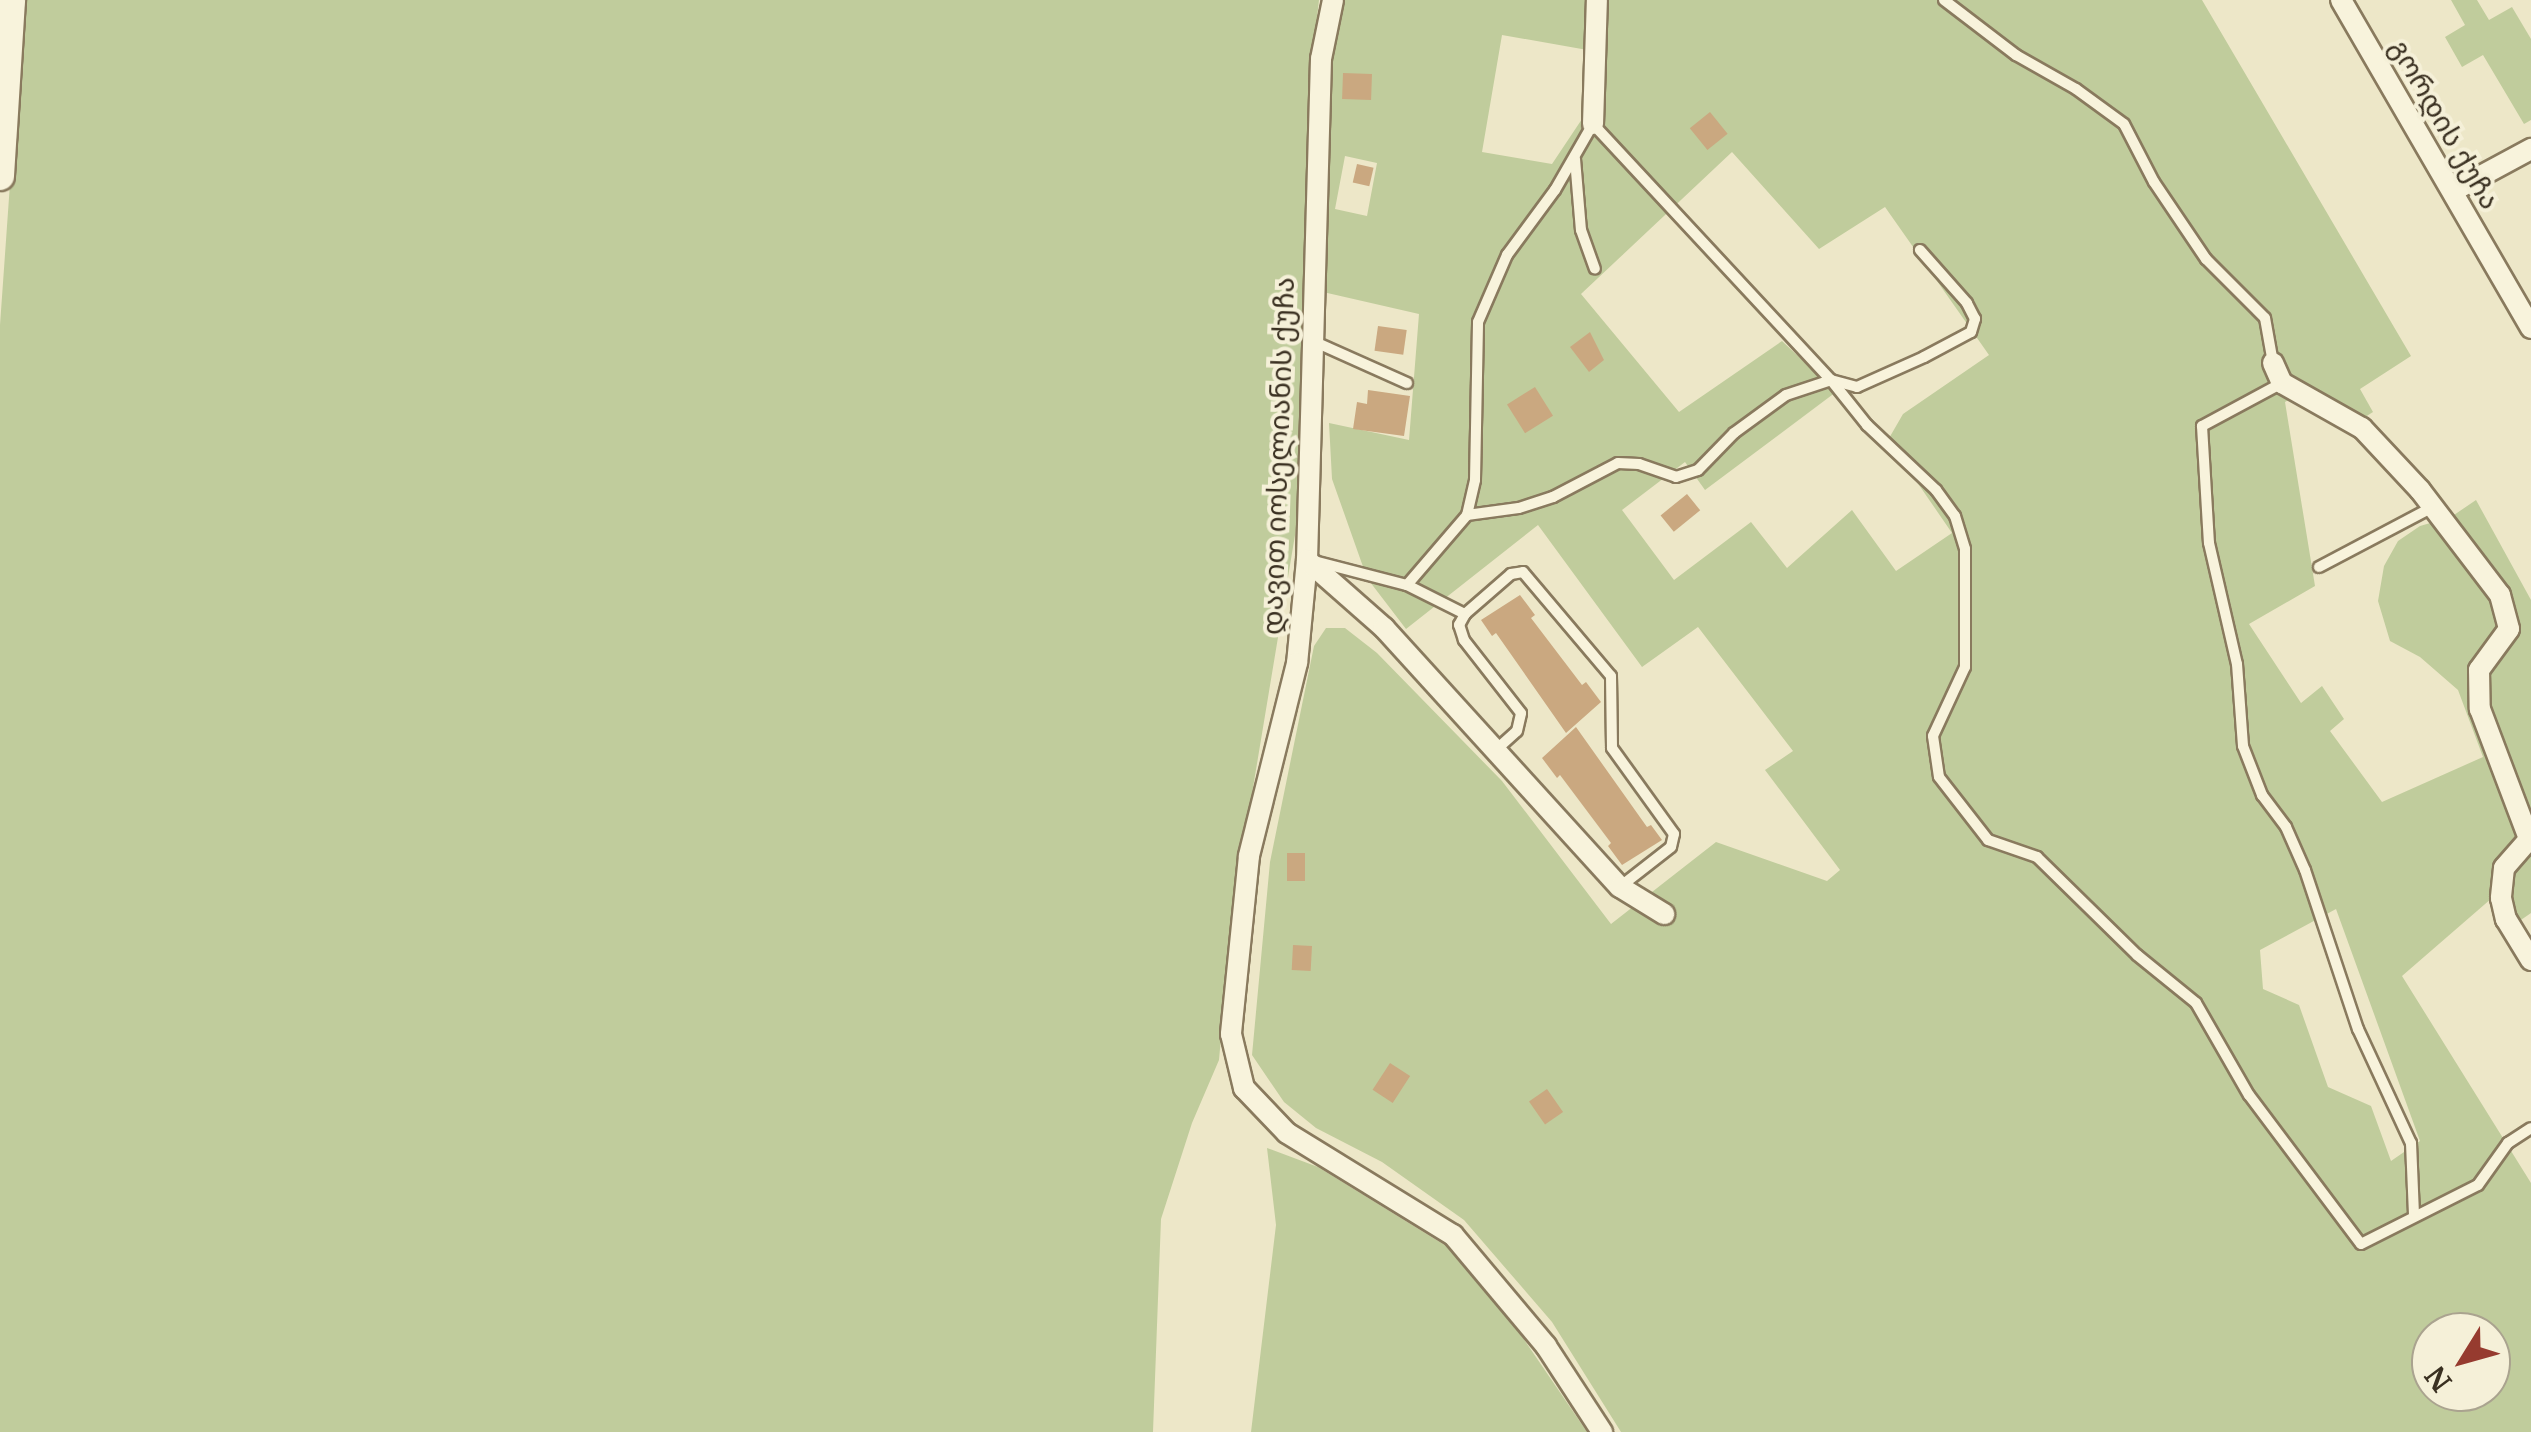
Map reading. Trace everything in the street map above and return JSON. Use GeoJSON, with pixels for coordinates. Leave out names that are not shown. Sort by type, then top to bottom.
{"type":"FeatureCollection","features":[{"type":"Feature","properties":{"kind":"main road"},"geometry":{"type":"LineString","coordinates":[[0,176],[11,0]]}},
{"type":"Feature","properties":{"kind":"street","name":"დავით იოსელიანის ქუჩა"},"geometry":{"type":"LineString","coordinates":[[1333,0],[1320,59],[1307,560],[1297,663],[1249,856],[1230,1034],[1244,1088],[1287,1134],[1453,1235],[1546,1346],[1602,1432]]}},
{"type":"Feature","properties":{"kind":"street"},"geometry":{"type":"LineString","coordinates":[[1593,124],[1597,0]]}},
{"type":"Feature","properties":{"kind":"street","name":"გორდის ქუჩა"},"geometry":{"type":"LineString","coordinates":[[2341,0],[2531,328]]}},
{"type":"Feature","properties":{"kind":"street"},"geometry":{"type":"LineString","coordinates":[[2452,192],[2531,149]]}},
{"type":"Feature","properties":{"kind":"street"},"geometry":{"type":"LineString","coordinates":[[2277,373],[2330,414],[2362,428],[2433,507],[2500,595],[2509,629],[2479,670],[2480,709],[2530,838],[2504,868],[2501,898],[2506,919],[2531,960]]}},
{"type":"Feature","properties":{"kind":"street"},"geometry":{"type":"LineString","coordinates":[[1307,560],[1384,628],[1498,748],[1620,887],[1664,914]]}},
{"type":"Feature","properties":{"kind":"lane"},"geometry":{"type":"LineString","coordinates":[[1944,0],[2016,55],[2076,89],[2124,124],[2154,182],[2206,259],[2265,318],[2277,373],[2202,426],[2209,543],[2236,664],[2242,746],[2262,795],[2286,826],[2305,870],[2358,1029],[2411,1143],[2414,1214]]}},
{"type":"Feature","properties":{"kind":"lane"},"geometry":{"type":"LineString","coordinates":[[1406,585],[1467,515],[1475,480],[1478,322],[1507,254],[1575,158],[1593,124],[1831,380],[1867,425],[1936,490],[1954,516],[1965,549],[1965,666],[1932,736],[1939,777],[1988,840],[2036,857],[2137,955],[2196,1003],[2249,1095],[2361,1244],[2478,1185],[2508,1143],[2531,1128]]}},
{"type":"Feature","properties":{"kind":"lane"},"geometry":{"type":"LineString","coordinates":[[1575,158],[1582,230],[1595,269]]}},
{"type":"Feature","properties":{"kind":"lane"},"geometry":{"type":"LineString","coordinates":[[1467,515],[1519,508],[1553,497],[1618,462],[1639,464],[1676,477],[1698,470],[1734,433],[1786,395],[1831,380],[1858,387],[1971,332],[1975,319],[1968,303],[1920,250]]}},
{"type":"Feature","properties":{"kind":"lane"},"geometry":{"type":"LineString","coordinates":[[1312,341],[1407,383]]}},
{"type":"Feature","properties":{"kind":"lane"},"geometry":{"type":"LineString","coordinates":[[2319,567],[2433,507]]}},
{"type":"Feature","properties":{"kind":"lane"},"geometry":{"type":"LineString","coordinates":[[1307,560],[1406,585],[1465,614]]}},
{"type":"Feature","properties":{"kind":"lane"},"geometry":{"type":"LineString","coordinates":[[1498,748],[1517,731],[1520,713],[1464,640],[1459,626],[1465,614],[1511,574],[1522,572],[1611,676],[1612,748],[1674,834],[1671,847],[1620,887]]}},
{"type":"Feature","properties":{"kind":"green space"},"geometry":{"type":"Polygon","coordinates":[[[23,0],[1319,0],[1309,87],[1299,427],[1302,493],[1232,914],[1219,1060],[1192,1123],[1161,1219],[1153,1432],[0,1432],[0,325],[23,0]]]}},
{"type":"Feature","properties":{"kind":"green space"},"geometry":{"type":"Polygon","coordinates":[[[1345,0],[2202,0],[2411,356],[2360,389],[2373,412],[2362,419],[2303,392],[2285,402],[2315,586],[2249,624],[2301,703],[2322,686],[2344,719],[2330,731],[2382,802],[2483,757],[2458,690],[2420,657],[2390,641],[2378,601],[2384,566],[2398,541],[2420,526],[2451,517],[2476,500],[2531,600],[2531,913],[2518,922],[2492,898],[2402,976],[2531,1183],[2531,1432],[1621,1432],[1552,1322],[1464,1220],[1382,1162],[1316,1128],[1284,1102],[1252,1055],[1270,862],[1314,646],[1326,628],[1345,628],[1377,653],[1502,781],[1611,924],[1716,842],[1827,881],[1840,870],[1765,770],[1793,751],[1698,627],[1642,667],[1538,525],[1406,629],[1367,578],[1332,479],[1329,423],[1409,440],[1419,314],[1323,292],[1329,73],[1345,0]],[[1502,35],[1482,152],[1552,164],[1582,119],[1593,51],[1502,35]],[[1732,152],[1581,294],[1679,412],[1782,341],[1836,392],[1705,490],[1685,462],[1622,510],[1674,580],[1751,522],[1787,568],[1852,510],[1896,571],[1952,533],[1888,440],[1903,414],[1989,355],[1885,207],[1819,249],[1732,152]],[[1345,156],[1335,209],[1367,216],[1377,163],[1345,156]],[[2336,909],[2260,950],[2263,989],[2299,1005],[2328,1087],[2371,1106],[2391,1161],[2420,1141],[2336,909]]]}},
{"type":"Feature","properties":{"kind":"green space"},"geometry":{"type":"Polygon","coordinates":[[[2451,0],[2477,0],[2489,20],[2512,7],[2531,39],[2531,120],[2524,124],[2483,55],[2462,67],[2445,37],[2465,25],[2451,0]]]}},
{"type":"Feature","properties":{"kind":"green space"},"geometry":{"type":"Polygon","coordinates":[[[1267,1148],[1318,1167],[1451,1249],[1521,1335],[1587,1432],[1251,1432],[1276,1225],[1267,1148]]]}},
{"type":"Feature","properties":{"kind":"building"},"geometry":{"type":"Polygon","coordinates":[[[1343,73],[1372,74],[1371,100],[1342,99],[1343,73]]]}},
{"type":"Feature","properties":{"kind":"building"},"geometry":{"type":"Polygon","coordinates":[[[1710,112],[1728,134],[1707,150],[1690,128],[1710,112]]]}},
{"type":"Feature","properties":{"kind":"building"},"geometry":{"type":"Polygon","coordinates":[[[1357,164],[1374,168],[1369,186],[1353,183],[1357,164]]]}},
{"type":"Feature","properties":{"kind":"building"},"geometry":{"type":"Polygon","coordinates":[[[1378,326],[1407,330],[1403,355],[1375,351],[1378,326]]]}},
{"type":"Feature","properties":{"kind":"building"},"geometry":{"type":"Polygon","coordinates":[[[1590,332],[1604,360],[1589,372],[1570,347],[1590,332]]]}},
{"type":"Feature","properties":{"kind":"building"},"geometry":{"type":"Polygon","coordinates":[[[1535,387],[1553,416],[1525,433],[1507,404],[1535,387]]]}},
{"type":"Feature","properties":{"kind":"building"},"geometry":{"type":"Polygon","coordinates":[[[1368,390],[1410,396],[1404,436],[1353,429],[1357,402],[1367,404],[1368,390]]]}},
{"type":"Feature","properties":{"kind":"building"},"geometry":{"type":"Polygon","coordinates":[[[1687,494],[1700,510],[1674,532],[1661,515],[1687,494]]]}},
{"type":"Feature","properties":{"kind":"building"},"geometry":{"type":"Polygon","coordinates":[[[1520,595],[1535,615],[1531,618],[1582,685],[1586,682],[1601,702],[1566,733],[1496,633],[1492,636],[1481,620],[1520,595]]]}},
{"type":"Feature","properties":{"kind":"building"},"geometry":{"type":"Polygon","coordinates":[[[1576,727],[1647,827],[1651,825],[1662,840],[1622,865],[1608,846],[1611,843],[1560,775],[1557,778],[1542,758],[1576,727]]]}},
{"type":"Feature","properties":{"kind":"building"},"geometry":{"type":"Polygon","coordinates":[[[1287,853],[1305,853],[1305,881],[1287,881],[1287,853]]]}},
{"type":"Feature","properties":{"kind":"building"},"geometry":{"type":"Polygon","coordinates":[[[1293,945],[1312,946],[1311,971],[1292,970],[1293,945]]]}},
{"type":"Feature","properties":{"kind":"building"},"geometry":{"type":"Polygon","coordinates":[[[1390,1063],[1410,1076],[1393,1103],[1373,1090],[1390,1063]]]}},
{"type":"Feature","properties":{"kind":"building"},"geometry":{"type":"Polygon","coordinates":[[[1547,1089],[1563,1112],[1545,1125],[1529,1102],[1547,1089]]]}}]}
